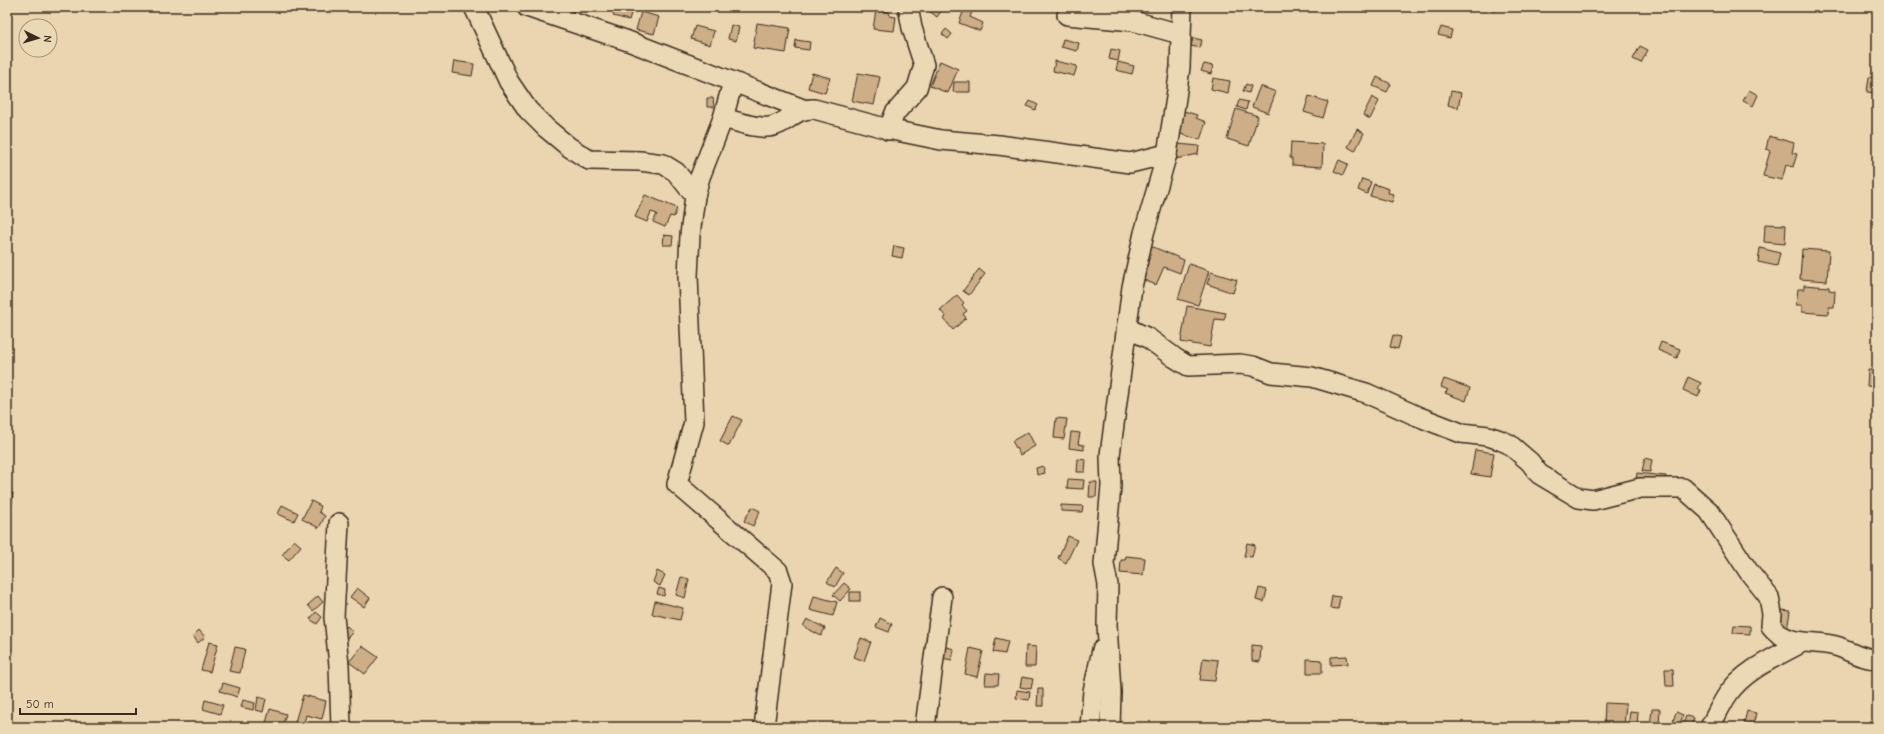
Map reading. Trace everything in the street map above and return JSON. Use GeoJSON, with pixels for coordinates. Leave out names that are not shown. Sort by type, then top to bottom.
{"type":"FeatureCollection","features":[{"type":"Feature","properties":{"kind":"street"},"geometry":{"type":"LineString","coordinates":[[474,7],[509,82],[528,110],[546,128],[569,147],[590,160],[640,161],[663,164],[676,172],[696,196]]}},
{"type":"Feature","properties":{"kind":"street"},"geometry":{"type":"LineString","coordinates":[[528,7],[628,41],[803,109],[814,109],[888,130],[941,140],[999,145],[1130,163],[1167,154]]}},
{"type":"Feature","properties":{"kind":"street"},"geometry":{"type":"LineString","coordinates":[[888,130],[895,113],[917,88],[924,65],[912,28],[908,7]]}},
{"type":"Feature","properties":{"kind":"street"},"geometry":{"type":"LineString","coordinates":[[1110,727],[1111,692],[1107,625],[1108,585],[1104,564],[1111,486],[1110,455],[1128,328],[1132,287],[1138,258],[1167,154],[1176,98],[1180,67],[1182,7]]}},
{"type":"Feature","properties":{"kind":"street"},"geometry":{"type":"LineString","coordinates":[[1067,15],[1133,20],[1180,34]]}},
{"type":"Feature","properties":{"kind":"street"},"geometry":{"type":"LineString","coordinates":[[734,82],[723,118],[700,177],[690,235],[688,276],[694,422],[677,484],[778,571],[782,583],[764,727]]}},
{"type":"Feature","properties":{"kind":"street"},"geometry":{"type":"LineString","coordinates":[[723,118],[763,128],[780,124],[803,109]]}},
{"type":"Feature","properties":{"kind":"street"},"geometry":{"type":"LineString","coordinates":[[1128,328],[1148,338],[1188,366],[1240,364],[1253,366],[1271,373],[1312,377],[1366,393],[1417,416],[1461,433],[1488,436],[1500,440],[1509,444],[1530,462],[1539,474],[1579,498],[1593,500],[1640,488],[1683,488],[1709,511],[1749,572],[1769,597],[1772,614],[1770,626],[1776,633],[1801,643],[1839,647],[1859,656],[1877,659]]}},
{"type":"Feature","properties":{"kind":"street"},"geometry":{"type":"LineString","coordinates":[[340,523],[334,617],[339,665],[341,727]]}},
{"type":"Feature","properties":{"kind":"street"},"geometry":{"type":"LineString","coordinates":[[925,727],[942,597]]}},
{"type":"Feature","properties":{"kind":"street"},"geometry":{"type":"LineString","coordinates":[[1090,727],[1093,691],[1107,625]]}},
{"type":"Feature","properties":{"kind":"street"},"geometry":{"type":"LineString","coordinates":[[1710,727],[1728,694],[1741,680],[1765,663],[1801,643]]}},
{"type":"Feature","properties":{"kind":"building"},"geometry":{"type":"Polygon","coordinates":[[[615,7],[633,7],[629,20],[613,16],[615,7]]]}},
{"type":"Feature","properties":{"kind":"building"},"geometry":{"type":"Polygon","coordinates":[[[924,7],[944,7],[937,17],[924,7]]]}},
{"type":"Feature","properties":{"kind":"building"},"geometry":{"type":"Polygon","coordinates":[[[965,7],[974,7],[970,17],[983,23],[980,31],[959,23],[965,7]]]}},
{"type":"Feature","properties":{"kind":"building"},"geometry":{"type":"Polygon","coordinates":[[[1120,7],[1129,7],[1127,12],[1119,9],[1120,7]]]}},
{"type":"Feature","properties":{"kind":"building"},"geometry":{"type":"Polygon","coordinates":[[[1486,7],[1495,7],[1494,11],[1486,9],[1486,7]]]}},
{"type":"Feature","properties":{"kind":"building"},"geometry":{"type":"Polygon","coordinates":[[[876,10],[889,12],[890,16],[896,17],[894,31],[873,29],[876,10]]]}},
{"type":"Feature","properties":{"kind":"building"},"geometry":{"type":"Polygon","coordinates":[[[641,12],[659,17],[654,34],[636,30],[641,12]]]}},
{"type":"Feature","properties":{"kind":"building"},"geometry":{"type":"Polygon","coordinates":[[[757,23],[790,28],[786,53],[753,48],[757,23]]]}},
{"type":"Feature","properties":{"kind":"building"},"geometry":{"type":"Polygon","coordinates":[[[731,25],[739,27],[736,41],[728,39],[731,25]]]}},
{"type":"Feature","properties":{"kind":"building"},"geometry":{"type":"Polygon","coordinates":[[[695,26],[714,31],[710,45],[691,39],[695,26]]]}},
{"type":"Feature","properties":{"kind":"building"},"geometry":{"type":"Polygon","coordinates":[[[1441,27],[1452,30],[1450,38],[1438,35],[1441,27]]]}},
{"type":"Feature","properties":{"kind":"building"},"geometry":{"type":"Polygon","coordinates":[[[946,29],[952,34],[948,39],[942,34],[946,29]]]}},
{"type":"Feature","properties":{"kind":"building"},"geometry":{"type":"Polygon","coordinates":[[[1193,38],[1202,40],[1200,48],[1191,46],[1193,38]]]}},
{"type":"Feature","properties":{"kind":"building"},"geometry":{"type":"Polygon","coordinates":[[[1063,39],[1079,43],[1077,51],[1061,47],[1063,39]]]}},
{"type":"Feature","properties":{"kind":"building"},"geometry":{"type":"Polygon","coordinates":[[[796,40],[810,42],[809,50],[795,48],[796,40]]]}},
{"type":"Feature","properties":{"kind":"building"},"geometry":{"type":"Polygon","coordinates":[[[1640,46],[1648,50],[1641,63],[1633,59],[1640,46]]]}},
{"type":"Feature","properties":{"kind":"building"},"geometry":{"type":"Polygon","coordinates":[[[1111,49],[1120,51],[1118,61],[1109,59],[1111,49]]]}},
{"type":"Feature","properties":{"kind":"building"},"geometry":{"type":"Polygon","coordinates":[[[454,61],[474,64],[472,76],[452,73],[454,61]]]}},
{"type":"Feature","properties":{"kind":"building"},"geometry":{"type":"Polygon","coordinates":[[[940,61],[958,69],[948,93],[930,86],[940,61]]]}},
{"type":"Feature","properties":{"kind":"building"},"geometry":{"type":"Polygon","coordinates":[[[1055,61],[1077,66],[1074,76],[1053,71],[1055,61]]]}},
{"type":"Feature","properties":{"kind":"building"},"geometry":{"type":"Polygon","coordinates":[[[1118,62],[1134,66],[1132,74],[1116,70],[1118,62]]]}},
{"type":"Feature","properties":{"kind":"building"},"geometry":{"type":"Polygon","coordinates":[[[1204,64],[1213,66],[1211,74],[1201,71],[1204,64]]]}},
{"type":"Feature","properties":{"kind":"building"},"geometry":{"type":"Polygon","coordinates":[[[812,73],[830,78],[825,93],[808,88],[812,73]]]}},
{"type":"Feature","properties":{"kind":"building"},"geometry":{"type":"Polygon","coordinates":[[[858,73],[880,77],[874,105],[852,101],[858,73]]]}},
{"type":"Feature","properties":{"kind":"building"},"geometry":{"type":"Polygon","coordinates":[[[1377,77],[1391,84],[1387,92],[1373,86],[1377,77]]]}},
{"type":"Feature","properties":{"kind":"building"},"geometry":{"type":"Polygon","coordinates":[[[1869,77],[1877,78],[1877,93],[1867,92],[1869,77]]]}},
{"type":"Feature","properties":{"kind":"building"},"geometry":{"type":"Polygon","coordinates":[[[1213,78],[1230,81],[1228,93],[1211,89],[1213,78]]]}},
{"type":"Feature","properties":{"kind":"building"},"geometry":{"type":"Polygon","coordinates":[[[954,82],[970,82],[970,92],[953,92],[954,82]]]}},
{"type":"Feature","properties":{"kind":"building"},"geometry":{"type":"Polygon","coordinates":[[[1246,84],[1251,86],[1249,93],[1243,91],[1246,84]]]}},
{"type":"Feature","properties":{"kind":"building"},"geometry":{"type":"Polygon","coordinates":[[[1260,86],[1276,92],[1268,113],[1252,107],[1260,86]]]}},
{"type":"Feature","properties":{"kind":"building"},"geometry":{"type":"Polygon","coordinates":[[[1749,90],[1758,95],[1753,106],[1743,101],[1749,90]]]}},
{"type":"Feature","properties":{"kind":"building"},"geometry":{"type":"Polygon","coordinates":[[[1451,91],[1461,93],[1458,108],[1448,105],[1451,91]]]}},
{"type":"Feature","properties":{"kind":"building"},"geometry":{"type":"Polygon","coordinates":[[[1309,96],[1328,102],[1323,118],[1304,112],[1309,96]]]}},
{"type":"Feature","properties":{"kind":"building"},"geometry":{"type":"Polygon","coordinates":[[[1372,97],[1379,101],[1370,119],[1363,115],[1372,97]]]}},
{"type":"Feature","properties":{"kind":"building"},"geometry":{"type":"Polygon","coordinates":[[[707,98],[713,98],[714,107],[707,107],[707,98]]]}},
{"type":"Feature","properties":{"kind":"building"},"geometry":{"type":"Polygon","coordinates":[[[1239,100],[1248,102],[1246,110],[1237,107],[1239,100]]]}},
{"type":"Feature","properties":{"kind":"building"},"geometry":{"type":"Polygon","coordinates":[[[1030,101],[1038,105],[1035,110],[1027,106],[1030,101]]]}},
{"type":"Feature","properties":{"kind":"building"},"geometry":{"type":"Polygon","coordinates":[[[1236,109],[1258,116],[1249,146],[1227,139],[1236,109]]]}},
{"type":"Feature","properties":{"kind":"building"},"geometry":{"type":"Polygon","coordinates":[[[1184,111],[1197,115],[1196,118],[1206,122],[1200,140],[1178,133],[1184,111]]]}},
{"type":"Feature","properties":{"kind":"building"},"geometry":{"type":"Polygon","coordinates":[[[1357,129],[1364,133],[1355,151],[1348,147],[1357,129]]]}},
{"type":"Feature","properties":{"kind":"building"},"geometry":{"type":"Polygon","coordinates":[[[1769,136],[1794,143],[1792,153],[1797,154],[1793,167],[1786,165],[1782,180],[1763,176],[1770,151],[1766,149],[1769,136]]]}},
{"type":"Feature","properties":{"kind":"building"},"geometry":{"type":"Polygon","coordinates":[[[1291,142],[1323,144],[1322,167],[1292,165],[1292,158],[1290,158],[1291,142]]]}},
{"type":"Feature","properties":{"kind":"building"},"geometry":{"type":"Polygon","coordinates":[[[1178,144],[1199,146],[1198,154],[1176,159],[1178,144]]]}},
{"type":"Feature","properties":{"kind":"building"},"geometry":{"type":"Polygon","coordinates":[[[1339,160],[1348,164],[1343,175],[1334,171],[1339,160]]]}},
{"type":"Feature","properties":{"kind":"building"},"geometry":{"type":"Polygon","coordinates":[[[1362,179],[1371,182],[1367,194],[1358,190],[1362,179]]]}},
{"type":"Feature","properties":{"kind":"building"},"geometry":{"type":"Polygon","coordinates":[[[1374,184],[1389,189],[1388,193],[1394,194],[1392,202],[1370,196],[1374,184]]]}},
{"type":"Feature","properties":{"kind":"building"},"geometry":{"type":"Polygon","coordinates":[[[645,195],[677,208],[674,217],[670,216],[665,227],[653,222],[657,214],[651,212],[647,222],[635,217],[645,195]]]}},
{"type":"Feature","properties":{"kind":"building"},"geometry":{"type":"Polygon","coordinates":[[[1765,224],[1786,225],[1785,244],[1764,242],[1765,224]]]}},
{"type":"Feature","properties":{"kind":"building"},"geometry":{"type":"Polygon","coordinates":[[[664,235],[673,236],[672,245],[663,245],[664,235]]]}},
{"type":"Feature","properties":{"kind":"building"},"geometry":{"type":"Polygon","coordinates":[[[894,246],[904,248],[902,258],[892,256],[894,246]]]}},
{"type":"Feature","properties":{"kind":"building"},"geometry":{"type":"Polygon","coordinates":[[[1151,246],[1184,260],[1180,273],[1164,267],[1156,285],[1137,277],[1151,246]]]}},
{"type":"Feature","properties":{"kind":"building"},"geometry":{"type":"Polygon","coordinates":[[[1760,248],[1780,253],[1777,266],[1758,262],[1760,248]]]}},
{"type":"Feature","properties":{"kind":"building"},"geometry":{"type":"Polygon","coordinates":[[[1802,249],[1829,251],[1827,281],[1800,279],[1802,249]]]}},
{"type":"Feature","properties":{"kind":"building"},"geometry":{"type":"Polygon","coordinates":[[[1189,264],[1209,271],[1198,305],[1178,299],[1189,264]]]}},
{"type":"Feature","properties":{"kind":"building"},"geometry":{"type":"Polygon","coordinates":[[[979,269],[985,274],[969,295],[963,291],[979,269]]]}},
{"type":"Feature","properties":{"kind":"building"},"geometry":{"type":"Polygon","coordinates":[[[1211,272],[1237,280],[1233,293],[1207,284],[1211,272]]]}},
{"type":"Feature","properties":{"kind":"building"},"geometry":{"type":"Polygon","coordinates":[[[1804,285],[1829,287],[1829,290],[1835,291],[1834,307],[1829,307],[1828,314],[1802,312],[1802,305],[1796,305],[1798,289],[1804,289],[1804,285]]]}},
{"type":"Feature","properties":{"kind":"building"},"geometry":{"type":"Polygon","coordinates":[[[957,295],[964,303],[962,305],[967,311],[963,314],[966,318],[953,330],[944,319],[946,317],[940,310],[957,295]]]}},
{"type":"Feature","properties":{"kind":"building"},"geometry":{"type":"Polygon","coordinates":[[[1187,306],[1226,313],[1224,320],[1215,319],[1210,347],[1181,342],[1187,306]]]}},
{"type":"Feature","properties":{"kind":"building"},"geometry":{"type":"Polygon","coordinates":[[[1393,335],[1401,337],[1398,349],[1390,347],[1393,335]]]}},
{"type":"Feature","properties":{"kind":"building"},"geometry":{"type":"Polygon","coordinates":[[[1661,342],[1680,349],[1677,358],[1658,350],[1661,342]]]}},
{"type":"Feature","properties":{"kind":"building"},"geometry":{"type":"Polygon","coordinates":[[[1874,365],[1877,365],[1877,387],[1867,386],[1868,370],[1874,370],[1874,365]]]}},
{"type":"Feature","properties":{"kind":"building"},"geometry":{"type":"Polygon","coordinates":[[[1688,377],[1701,383],[1698,389],[1701,390],[1698,397],[1683,390],[1688,377]]]}},
{"type":"Feature","properties":{"kind":"building"},"geometry":{"type":"Polygon","coordinates":[[[1444,379],[1470,388],[1466,401],[1445,393],[1448,390],[1441,387],[1444,379]]]}},
{"type":"Feature","properties":{"kind":"building"},"geometry":{"type":"Polygon","coordinates":[[[733,416],[742,420],[729,446],[720,441],[733,416]]]}},
{"type":"Feature","properties":{"kind":"building"},"geometry":{"type":"Polygon","coordinates":[[[1056,418],[1067,419],[1064,439],[1054,438],[1056,418]]]}},
{"type":"Feature","properties":{"kind":"building"},"geometry":{"type":"Polygon","coordinates":[[[1028,432],[1035,446],[1020,455],[1012,441],[1028,432]]]}},
{"type":"Feature","properties":{"kind":"building"},"geometry":{"type":"Polygon","coordinates":[[[1071,432],[1080,433],[1078,444],[1084,445],[1084,450],[1069,448],[1071,432]]]}},
{"type":"Feature","properties":{"kind":"building"},"geometry":{"type":"Polygon","coordinates":[[[1475,450],[1494,453],[1490,477],[1471,474],[1475,450]]]}},
{"type":"Feature","properties":{"kind":"building"},"geometry":{"type":"Polygon","coordinates":[[[1645,458],[1652,460],[1650,472],[1642,471],[1645,458]]]}},
{"type":"Feature","properties":{"kind":"building"},"geometry":{"type":"Polygon","coordinates":[[[1078,459],[1086,460],[1085,472],[1077,472],[1078,459]]]}},
{"type":"Feature","properties":{"kind":"building"},"geometry":{"type":"Polygon","coordinates":[[[1043,466],[1045,473],[1037,475],[1036,468],[1043,466]]]}},
{"type":"Feature","properties":{"kind":"building"},"geometry":{"type":"Polygon","coordinates":[[[1637,473],[1666,476],[1665,485],[1636,481],[1637,473]]]}},
{"type":"Feature","properties":{"kind":"building"},"geometry":{"type":"Polygon","coordinates":[[[1068,479],[1084,480],[1083,489],[1067,488],[1068,479]]]}},
{"type":"Feature","properties":{"kind":"building"},"geometry":{"type":"Polygon","coordinates":[[[1090,482],[1097,482],[1096,497],[1089,497],[1090,482]]]}},
{"type":"Feature","properties":{"kind":"building"},"geometry":{"type":"Polygon","coordinates":[[[7,492],[13,493],[12,504],[7,503],[7,492]]]}},
{"type":"Feature","properties":{"kind":"building"},"geometry":{"type":"Polygon","coordinates":[[[311,501],[321,506],[319,512],[325,516],[319,528],[302,519],[311,501]]]}},
{"type":"Feature","properties":{"kind":"building"},"geometry":{"type":"Polygon","coordinates":[[[282,505],[298,513],[294,521],[278,514],[282,505]]]}},
{"type":"Feature","properties":{"kind":"building"},"geometry":{"type":"Polygon","coordinates":[[[1061,505],[1083,506],[1082,512],[1061,511],[1061,505]]]}},
{"type":"Feature","properties":{"kind":"building"},"geometry":{"type":"Polygon","coordinates":[[[752,507],[760,511],[753,526],[744,521],[752,507]]]}},
{"type":"Feature","properties":{"kind":"building"},"geometry":{"type":"Polygon","coordinates":[[[1068,536],[1077,540],[1066,563],[1058,558],[1068,536]]]}},
{"type":"Feature","properties":{"kind":"building"},"geometry":{"type":"Polygon","coordinates":[[[294,540],[301,546],[289,560],[282,555],[294,540]]]}},
{"type":"Feature","properties":{"kind":"building"},"geometry":{"type":"Polygon","coordinates":[[[1247,543],[1255,545],[1252,557],[1244,556],[1247,543]]]}},
{"type":"Feature","properties":{"kind":"building"},"geometry":{"type":"Polygon","coordinates":[[[1126,556],[1145,558],[1143,575],[1120,573],[1121,560],[1125,560],[1126,556]]]}},
{"type":"Feature","properties":{"kind":"building"},"geometry":{"type":"Polygon","coordinates":[[[836,568],[843,573],[835,587],[827,582],[836,568]]]}},
{"type":"Feature","properties":{"kind":"building"},"geometry":{"type":"Polygon","coordinates":[[[657,571],[665,575],[660,586],[653,582],[657,571]]]}},
{"type":"Feature","properties":{"kind":"building"},"geometry":{"type":"Polygon","coordinates":[[[681,577],[689,579],[685,598],[676,595],[681,577]]]}},
{"type":"Feature","properties":{"kind":"building"},"geometry":{"type":"Polygon","coordinates":[[[844,583],[851,589],[840,601],[833,595],[844,583]]]}},
{"type":"Feature","properties":{"kind":"building"},"geometry":{"type":"Polygon","coordinates":[[[357,588],[370,598],[364,607],[350,597],[357,588]]]}},
{"type":"Feature","properties":{"kind":"building"},"geometry":{"type":"Polygon","coordinates":[[[659,588],[665,590],[664,596],[657,594],[659,588]]]}},
{"type":"Feature","properties":{"kind":"building"},"geometry":{"type":"Polygon","coordinates":[[[1259,588],[1267,590],[1264,602],[1256,600],[1259,588]]]}},
{"type":"Feature","properties":{"kind":"building"},"geometry":{"type":"Polygon","coordinates":[[[850,592],[860,592],[860,601],[850,601],[850,592]]]}},
{"type":"Feature","properties":{"kind":"building"},"geometry":{"type":"Polygon","coordinates":[[[318,596],[323,602],[313,611],[308,605],[318,596]]]}},
{"type":"Feature","properties":{"kind":"building"},"geometry":{"type":"Polygon","coordinates":[[[814,596],[837,602],[833,616],[810,610],[814,596]]]}},
{"type":"Feature","properties":{"kind":"building"},"geometry":{"type":"Polygon","coordinates":[[[1332,596],[1340,597],[1338,609],[1330,608],[1332,596]]]}},
{"type":"Feature","properties":{"kind":"building"},"geometry":{"type":"Polygon","coordinates":[[[655,601],[683,608],[680,620],[652,614],[655,601]]]}},
{"type":"Feature","properties":{"kind":"building"},"geometry":{"type":"Polygon","coordinates":[[[1782,610],[1790,611],[1787,631],[1773,628],[1781,615],[1782,610]]]}},
{"type":"Feature","properties":{"kind":"building"},"geometry":{"type":"Polygon","coordinates":[[[316,612],[322,617],[317,624],[310,619],[316,612]]]}},
{"type":"Feature","properties":{"kind":"building"},"geometry":{"type":"Polygon","coordinates":[[[880,618],[892,624],[889,632],[876,627],[880,618]]]}},
{"type":"Feature","properties":{"kind":"building"},"geometry":{"type":"Polygon","coordinates":[[[807,619],[825,628],[821,636],[803,626],[807,619]]]}},
{"type":"Feature","properties":{"kind":"building"},"geometry":{"type":"Polygon","coordinates":[[[1734,625],[1750,626],[1750,634],[1733,633],[1734,625]]]}},
{"type":"Feature","properties":{"kind":"building"},"geometry":{"type":"Polygon","coordinates":[[[347,626],[353,632],[343,642],[337,637],[347,626]]]}},
{"type":"Feature","properties":{"kind":"building"},"geometry":{"type":"Polygon","coordinates":[[[199,630],[205,637],[198,643],[193,636],[199,630]]]}},
{"type":"Feature","properties":{"kind":"building"},"geometry":{"type":"Polygon","coordinates":[[[861,638],[871,642],[864,661],[854,657],[861,638]]]}},
{"type":"Feature","properties":{"kind":"building"},"geometry":{"type":"Polygon","coordinates":[[[996,638],[1008,641],[1005,654],[993,652],[996,638]]]}},
{"type":"Feature","properties":{"kind":"building"},"geometry":{"type":"Polygon","coordinates":[[[209,642],[218,644],[210,672],[201,670],[209,642]]]}},
{"type":"Feature","properties":{"kind":"building"},"geometry":{"type":"Polygon","coordinates":[[[939,645],[954,649],[952,660],[937,657],[939,645]]]}},
{"type":"Feature","properties":{"kind":"building"},"geometry":{"type":"Polygon","coordinates":[[[1252,645],[1261,646],[1260,662],[1252,661],[1252,645]]]}},
{"type":"Feature","properties":{"kind":"building"},"geometry":{"type":"Polygon","coordinates":[[[362,646],[378,657],[365,674],[349,662],[362,646]]]}},
{"type":"Feature","properties":{"kind":"building"},"geometry":{"type":"Polygon","coordinates":[[[1026,646],[1036,647],[1035,667],[1025,667],[1026,646]]]}},
{"type":"Feature","properties":{"kind":"building"},"geometry":{"type":"Polygon","coordinates":[[[235,647],[245,649],[240,673],[229,671],[235,647]]]}},
{"type":"Feature","properties":{"kind":"building"},"geometry":{"type":"Polygon","coordinates":[[[970,648],[983,651],[977,677],[965,674],[970,648]]]}},
{"type":"Feature","properties":{"kind":"building"},"geometry":{"type":"Polygon","coordinates":[[[1347,656],[1348,664],[1331,665],[1331,657],[1347,656]]]}},
{"type":"Feature","properties":{"kind":"building"},"geometry":{"type":"Polygon","coordinates":[[[1203,658],[1218,660],[1215,681],[1200,680],[1203,658]]]}},
{"type":"Feature","properties":{"kind":"building"},"geometry":{"type":"Polygon","coordinates":[[[1307,659],[1322,660],[1322,673],[1307,673],[1307,659]]]}},
{"type":"Feature","properties":{"kind":"building"},"geometry":{"type":"Polygon","coordinates":[[[1665,669],[1673,669],[1674,686],[1666,686],[1665,669]]]}},
{"type":"Feature","properties":{"kind":"building"},"geometry":{"type":"Polygon","coordinates":[[[986,673],[999,674],[998,685],[985,685],[986,673]]]}},
{"type":"Feature","properties":{"kind":"building"},"geometry":{"type":"Polygon","coordinates":[[[1022,677],[1033,679],[1031,689],[1020,687],[1022,677]]]}},
{"type":"Feature","properties":{"kind":"building"},"geometry":{"type":"Polygon","coordinates":[[[223,683],[240,688],[237,697],[220,691],[223,683]]]}},
{"type":"Feature","properties":{"kind":"building"},"geometry":{"type":"Polygon","coordinates":[[[1038,689],[1043,689],[1043,706],[1037,706],[1038,689]]]}},
{"type":"Feature","properties":{"kind":"building"},"geometry":{"type":"Polygon","coordinates":[[[1017,690],[1030,692],[1029,700],[1016,698],[1017,690]]]}},
{"type":"Feature","properties":{"kind":"building"},"geometry":{"type":"Polygon","coordinates":[[[303,695],[326,701],[322,719],[306,715],[303,727],[294,725],[303,695]]]}},
{"type":"Feature","properties":{"kind":"building"},"geometry":{"type":"Polygon","coordinates":[[[258,697],[266,699],[263,712],[256,710],[258,697]]]}},
{"type":"Feature","properties":{"kind":"building"},"geometry":{"type":"Polygon","coordinates":[[[205,700],[223,705],[220,714],[203,709],[205,700]]]}},
{"type":"Feature","properties":{"kind":"building"},"geometry":{"type":"Polygon","coordinates":[[[243,700],[255,703],[253,710],[241,707],[243,700]]]}},
{"type":"Feature","properties":{"kind":"building"},"geometry":{"type":"Polygon","coordinates":[[[1605,703],[1626,704],[1624,727],[1604,727],[1605,703]]]}},
{"type":"Feature","properties":{"kind":"building"},"geometry":{"type":"Polygon","coordinates":[[[270,709],[286,714],[282,727],[265,726],[270,709]]]}},
{"type":"Feature","properties":{"kind":"building"},"geometry":{"type":"Polygon","coordinates":[[[1652,709],[1660,709],[1659,726],[1650,726],[1652,709]]]}},
{"type":"Feature","properties":{"kind":"building"},"geometry":{"type":"Polygon","coordinates":[[[1630,711],[1638,712],[1637,727],[1628,727],[1630,711]]]}},
{"type":"Feature","properties":{"kind":"building"},"geometry":{"type":"Polygon","coordinates":[[[1747,711],[1756,713],[1753,725],[1744,723],[1747,711]]]}},
{"type":"Feature","properties":{"kind":"building"},"geometry":{"type":"Polygon","coordinates":[[[1676,712],[1683,715],[1679,727],[1671,727],[1676,712]]]}},
{"type":"Feature","properties":{"kind":"building"},"geometry":{"type":"Polygon","coordinates":[[[1686,716],[1694,718],[1691,727],[1682,727],[1686,716]]]}}]}
